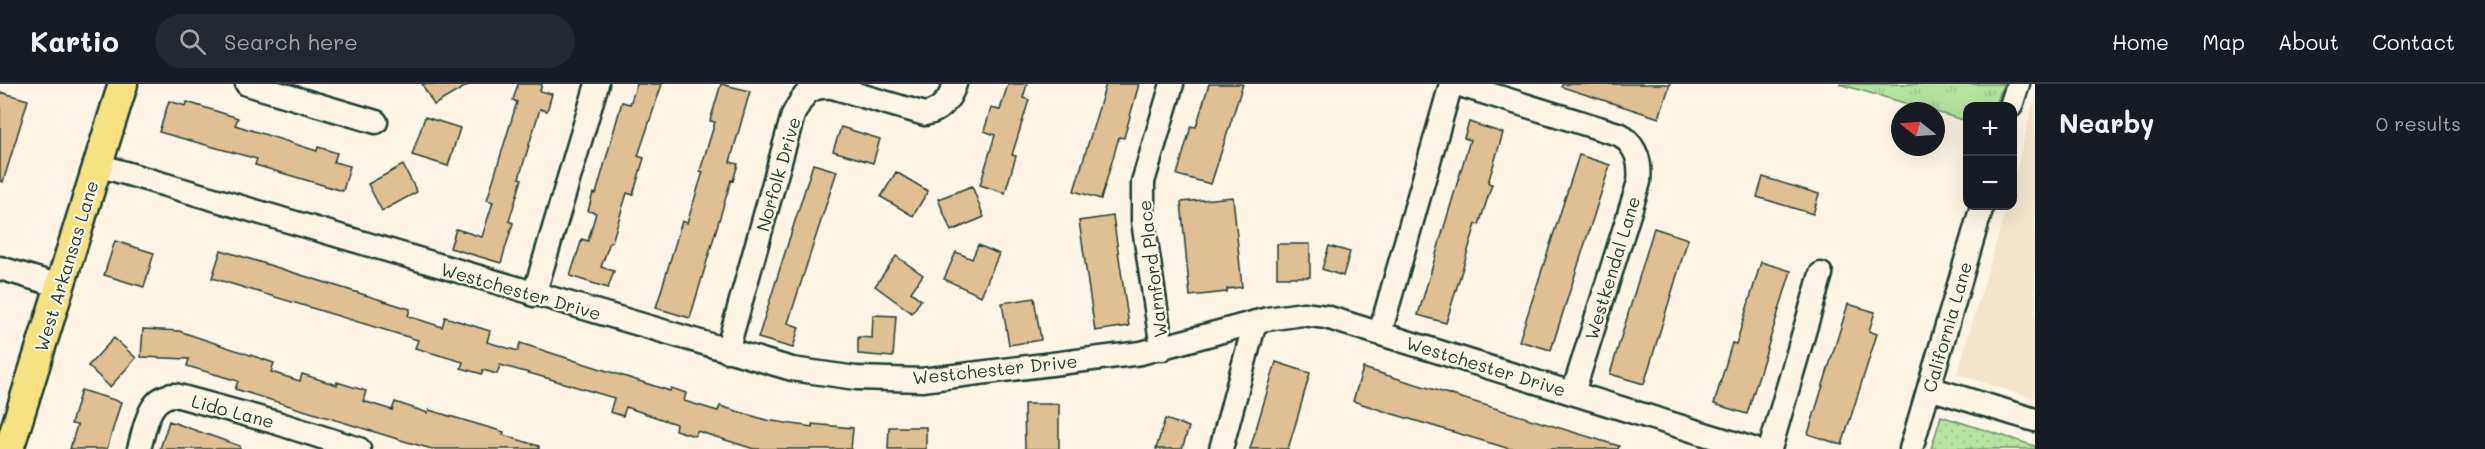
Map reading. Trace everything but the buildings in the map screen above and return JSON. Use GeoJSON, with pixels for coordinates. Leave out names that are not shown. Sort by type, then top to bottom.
{"type":"FeatureCollection","features":[{"type":"Feature","properties":{"kind":"main road","name":"West Arkansas Lane"},"geometry":{"type":"LineString","coordinates":[[9,449],[123,84]]}},
{"type":"Feature","properties":{"kind":"street"},"geometry":{"type":"LineString","coordinates":[[247,84],[376,122]]}},
{"type":"Feature","properties":{"kind":"street"},"geometry":{"type":"LineString","coordinates":[[534,295],[597,84]]}},
{"type":"Feature","properties":{"kind":"street","name":"Norfolk Drive"},"geometry":{"type":"LineString","coordinates":[[727,351],[793,115],[803,95],[819,86],[832,87],[925,114],[935,112],[946,102],[954,84]]}},
{"type":"Feature","properties":{"kind":"street","name":"Warnford Place"},"geometry":{"type":"LineString","coordinates":[[1162,349],[1143,221],[1143,182],[1172,84]]}},
{"type":"Feature","properties":{"kind":"street"},"geometry":{"type":"LineString","coordinates":[[1380,333],[1451,84]]}},
{"type":"Feature","properties":{"kind":"street","name":"Westkendal Lane"},"geometry":{"type":"LineString","coordinates":[[1457,84],[1621,135],[1630,143],[1637,155],[1639,182],[1573,393]]}},
{"type":"Feature","properties":{"kind":"street"},"geometry":{"type":"LineString","coordinates":[[2012,102],[2018,84]]}},
{"type":"Feature","properties":{"kind":"street","name":"Westchester Drive"},"geometry":{"type":"LineString","coordinates":[[98,165],[792,369],[856,378],[922,380],[1162,349],[1256,322],[1303,314],[1326,317],[1380,333],[1753,449]]}},
{"type":"Feature","properties":{"kind":"street","name":"California Lane"},"geometry":{"type":"LineString","coordinates":[[1911,449],[1981,210]]}},
{"type":"Feature","properties":{"kind":"street"},"geometry":{"type":"LineString","coordinates":[[0,268],[60,286]]}},
{"type":"Feature","properties":{"kind":"street"},"geometry":{"type":"LineString","coordinates":[[1770,449],[1821,274]]}},
{"type":"Feature","properties":{"kind":"street"},"geometry":{"type":"LineString","coordinates":[[1221,449],[1256,322]]}},
{"type":"Feature","properties":{"kind":"street"},"geometry":{"type":"LineString","coordinates":[[1929,388],[2035,420]]}},
{"type":"Feature","properties":{"kind":"street","name":"Lido Lane"},"geometry":{"type":"LineString","coordinates":[[138,449],[155,403],[166,395],[175,395],[274,422],[359,449]]}},
{"type":"Feature","properties":{"kind":"shaded area"},"geometry":{"type":"Polygon","coordinates":[[[2035,95],[2035,399],[1957,374],[2006,210],[2017,210],[2017,167],[2035,95]]]}},
{"type":"Feature","properties":{"kind":"green space"},"geometry":{"type":"Polygon","coordinates":[[[1839,84],[2003,84],[1997,102],[1963,102],[1963,120],[1945,115],[1945,102],[1901,102],[1839,84]]]}},
{"type":"Feature","properties":{"kind":"green space"},"geometry":{"type":"Polygon","coordinates":[[[1941,416],[2035,446],[2035,449],[1931,449],[1941,416]]]}}]}
